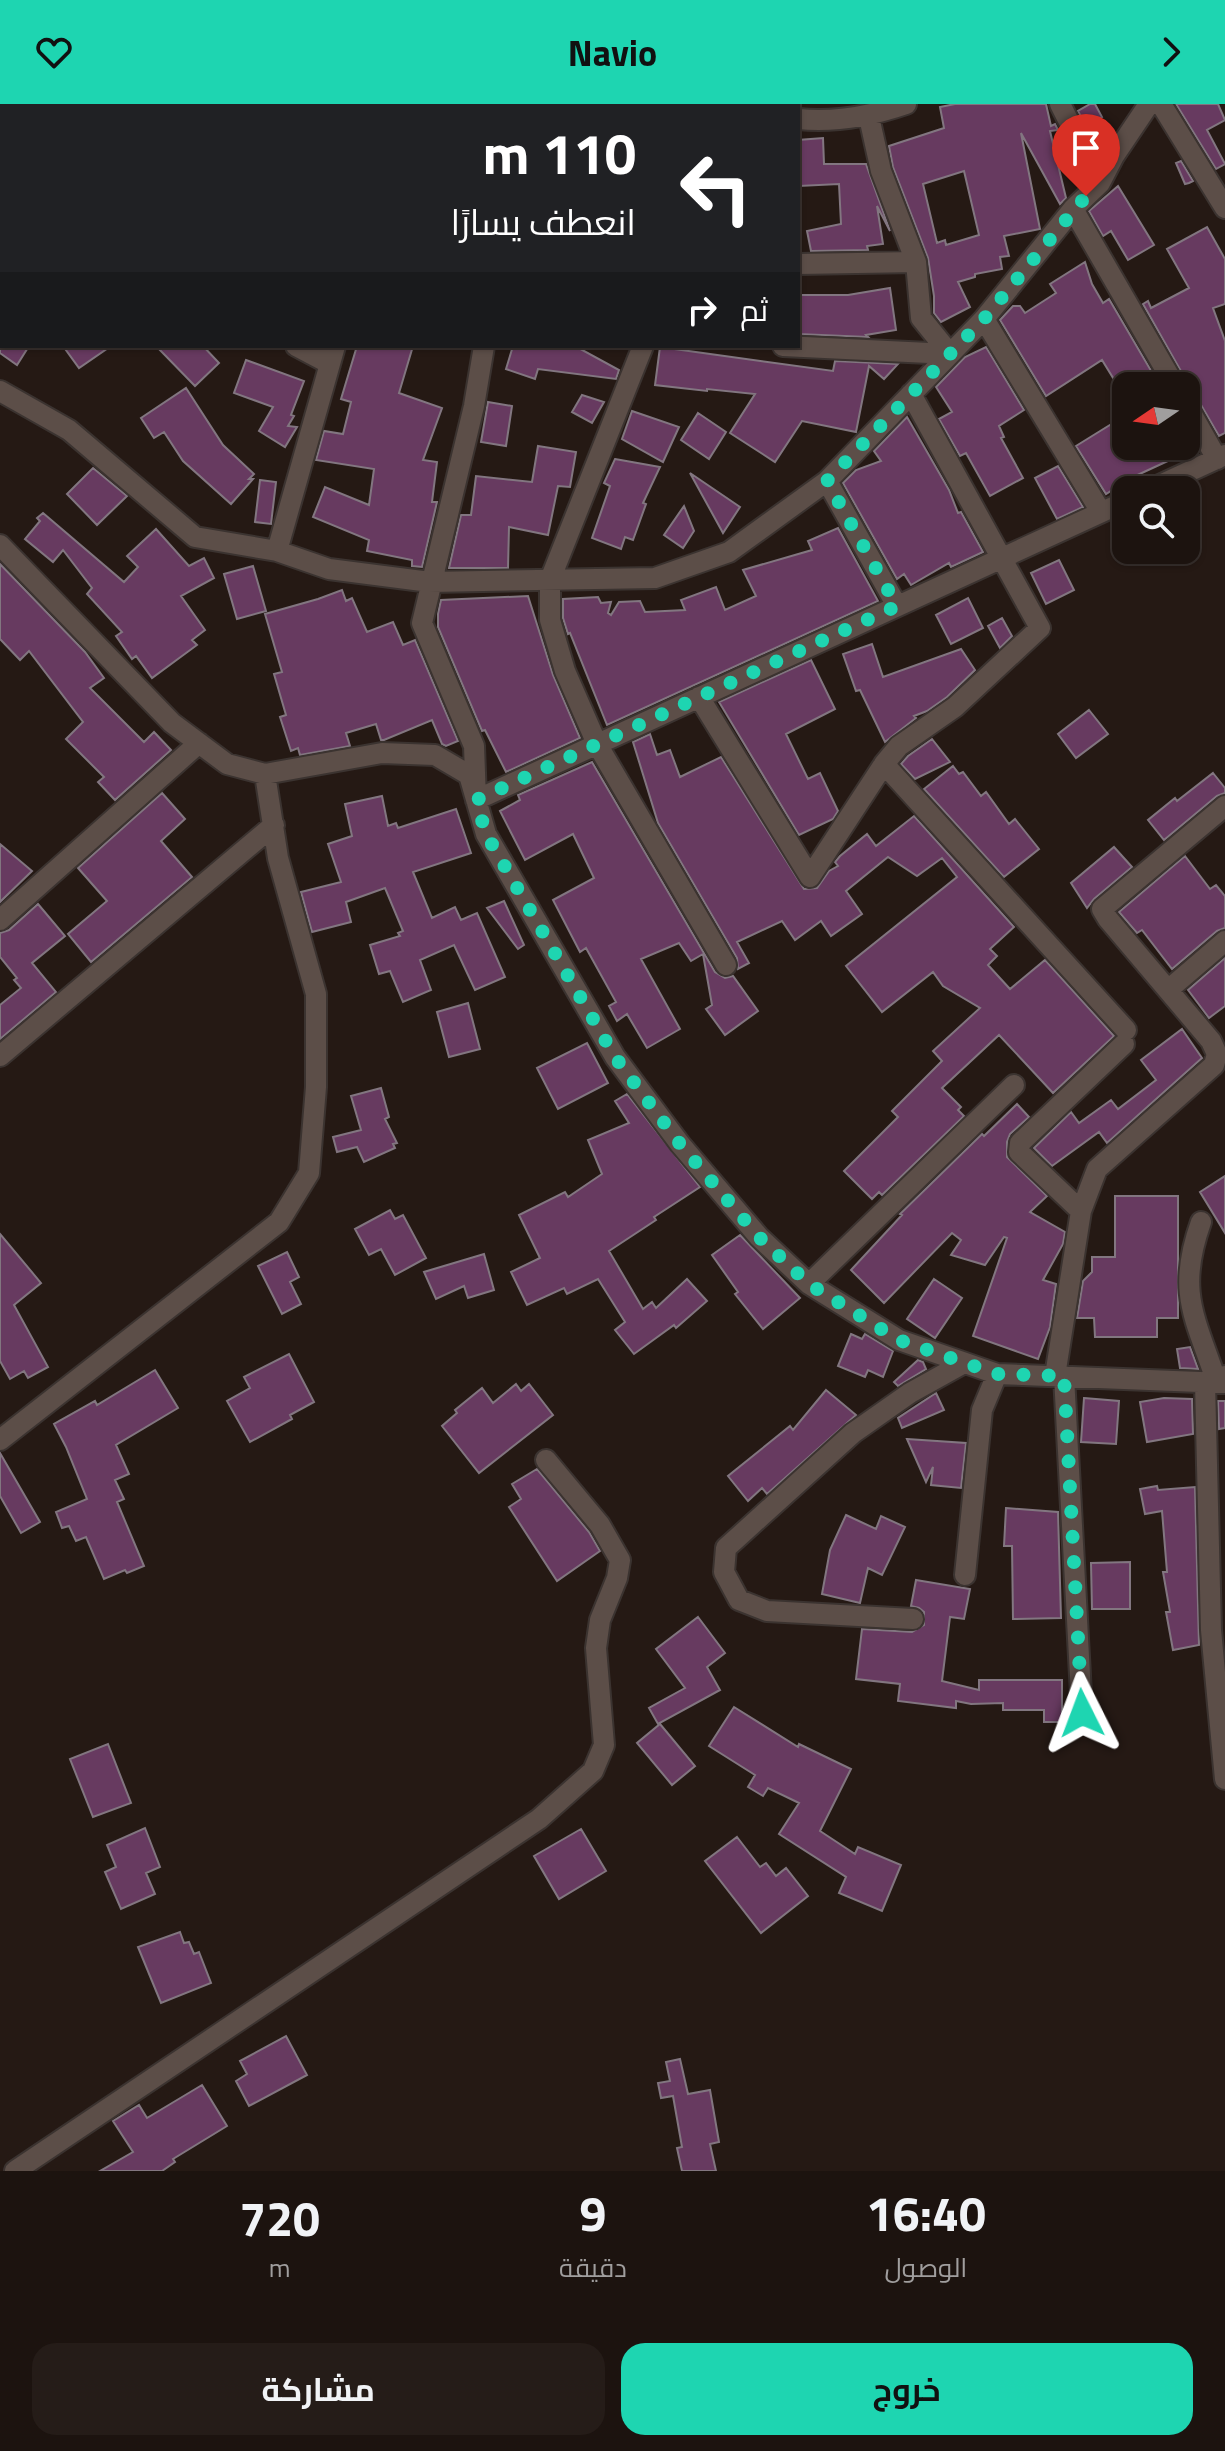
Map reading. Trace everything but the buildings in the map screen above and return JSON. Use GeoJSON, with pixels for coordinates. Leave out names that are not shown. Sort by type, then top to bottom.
{"type":"FeatureCollection","features":[{"type":"Feature","properties":{"kind":"street"},"geometry":{"type":"LineString","coordinates":[[800,119],[869,117],[906,104]]}},
{"type":"Feature","properties":{"kind":"street"},"geometry":{"type":"LineString","coordinates":[[1060,104],[1100,183]]}},
{"type":"Feature","properties":{"kind":"street"},"geometry":{"type":"LineString","coordinates":[[0,391],[69,430],[195,537],[277,551],[329,569],[430,582],[655,578],[729,552],[827,481],[984,319],[1073,209],[1100,183],[1149,104]]}},
{"type":"Feature","properties":{"kind":"street"},"geometry":{"type":"LineString","coordinates":[[1161,104],[1225,208]]}},
{"type":"Feature","properties":{"kind":"street"},"geometry":{"type":"LineString","coordinates":[[869,117],[881,171],[916,262],[921,318],[950,354]]}},
{"type":"Feature","properties":{"kind":"street"},"geometry":{"type":"LineString","coordinates":[[1073,209],[1167,372]]}},
{"type":"Feature","properties":{"kind":"street"},"geometry":{"type":"LineString","coordinates":[[800,264],[916,262]]}},
{"type":"Feature","properties":{"kind":"street"},"geometry":{"type":"LineString","coordinates":[[984,319],[1101,512]]}},
{"type":"Feature","properties":{"kind":"street"},"geometry":{"type":"LineString","coordinates":[[800,347],[950,354]]}},
{"type":"Feature","properties":{"kind":"street"},"geometry":{"type":"LineString","coordinates":[[277,551],[332,355],[304,348]]}},
{"type":"Feature","properties":{"kind":"street"},"geometry":{"type":"LineString","coordinates":[[476,800],[474,746],[422,623],[474,406],[484,348]]}},
{"type":"Feature","properties":{"kind":"street"},"geometry":{"type":"LineString","coordinates":[[642,348],[550,580],[550,620],[565,671],[597,744],[726,965]]}},
{"type":"Feature","properties":{"kind":"street"},"geometry":{"type":"LineString","coordinates":[[699,697],[810,877],[899,746],[955,707],[1040,628],[911,394]]}},
{"type":"Feature","properties":{"kind":"street"},"geometry":{"type":"LineString","coordinates":[[1180,476],[1221,457],[1200,425]]}},
{"type":"Feature","properties":{"kind":"street"},"geometry":{"type":"LineString","coordinates":[[827,481],[897,606]]}},
{"type":"Feature","properties":{"kind":"street"},"geometry":{"type":"LineString","coordinates":[[476,800],[1112,507]]}},
{"type":"Feature","properties":{"kind":"street"},"geometry":{"type":"LineString","coordinates":[[0,545],[172,723],[227,764],[265,774],[382,753],[435,755],[469,775],[486,834],[615,1057],[680,1144],[759,1237],[809,1284],[899,1340],[997,1374],[1218,1381]]}},
{"type":"Feature","properties":{"kind":"street"},"geometry":{"type":"LineString","coordinates":[[0,920],[199,743]]}},
{"type":"Feature","properties":{"kind":"street"},"geometry":{"type":"LineString","coordinates":[[884,764],[1125,1037],[1020,1143],[1019,1152],[1081,1211]]}},
{"type":"Feature","properties":{"kind":"street"},"geometry":{"type":"LineString","coordinates":[[0,1440],[279,1222],[309,1173],[316,1087],[316,994],[278,858],[265,774]]}},
{"type":"Feature","properties":{"kind":"street"},"geometry":{"type":"LineString","coordinates":[[1082,1713],[1059,1376],[1081,1211],[1097,1169],[1220,1065],[1211,1041],[1102,909],[1225,806]]}},
{"type":"Feature","properties":{"kind":"street"},"geometry":{"type":"LineString","coordinates":[[0,1056],[274,825]]}},
{"type":"Feature","properties":{"kind":"street"},"geometry":{"type":"LineString","coordinates":[[1168,990],[1225,941]]}},
{"type":"Feature","properties":{"kind":"street"},"geometry":{"type":"LineString","coordinates":[[809,1284],[1014,1085]]}},
{"type":"Feature","properties":{"kind":"street"},"geometry":{"type":"LineString","coordinates":[[1201,1222],[1191,1251],[1187,1278],[1189,1299],[1218,1381],[1211,1630],[1225,1779]]}},
{"type":"Feature","properties":{"kind":"street"},"geometry":{"type":"LineString","coordinates":[[913,1619],[767,1611],[739,1600],[724,1572],[726,1548],[853,1433],[910,1393],[964,1363]]}},
{"type":"Feature","properties":{"kind":"street"},"geometry":{"type":"LineString","coordinates":[[965,1575],[982,1410],[997,1374]]}},
{"type":"Feature","properties":{"kind":"street"},"geometry":{"type":"LineString","coordinates":[[15,2171],[539,1819],[593,1771],[604,1745],[596,1648],[600,1620],[617,1578],[620,1560],[600,1525],[546,1460]]}},
{"type":"Feature","properties":{"kind":"route"},"geometry":{"type":"LineString","coordinates":[[1082,1713],[1064,1376],[997,1374],[899,1340],[809,1284],[759,1237],[680,1144],[615,1057],[486,834],[476,800],[897,606],[827,481],[984,319],[1086,196]]}}]}
